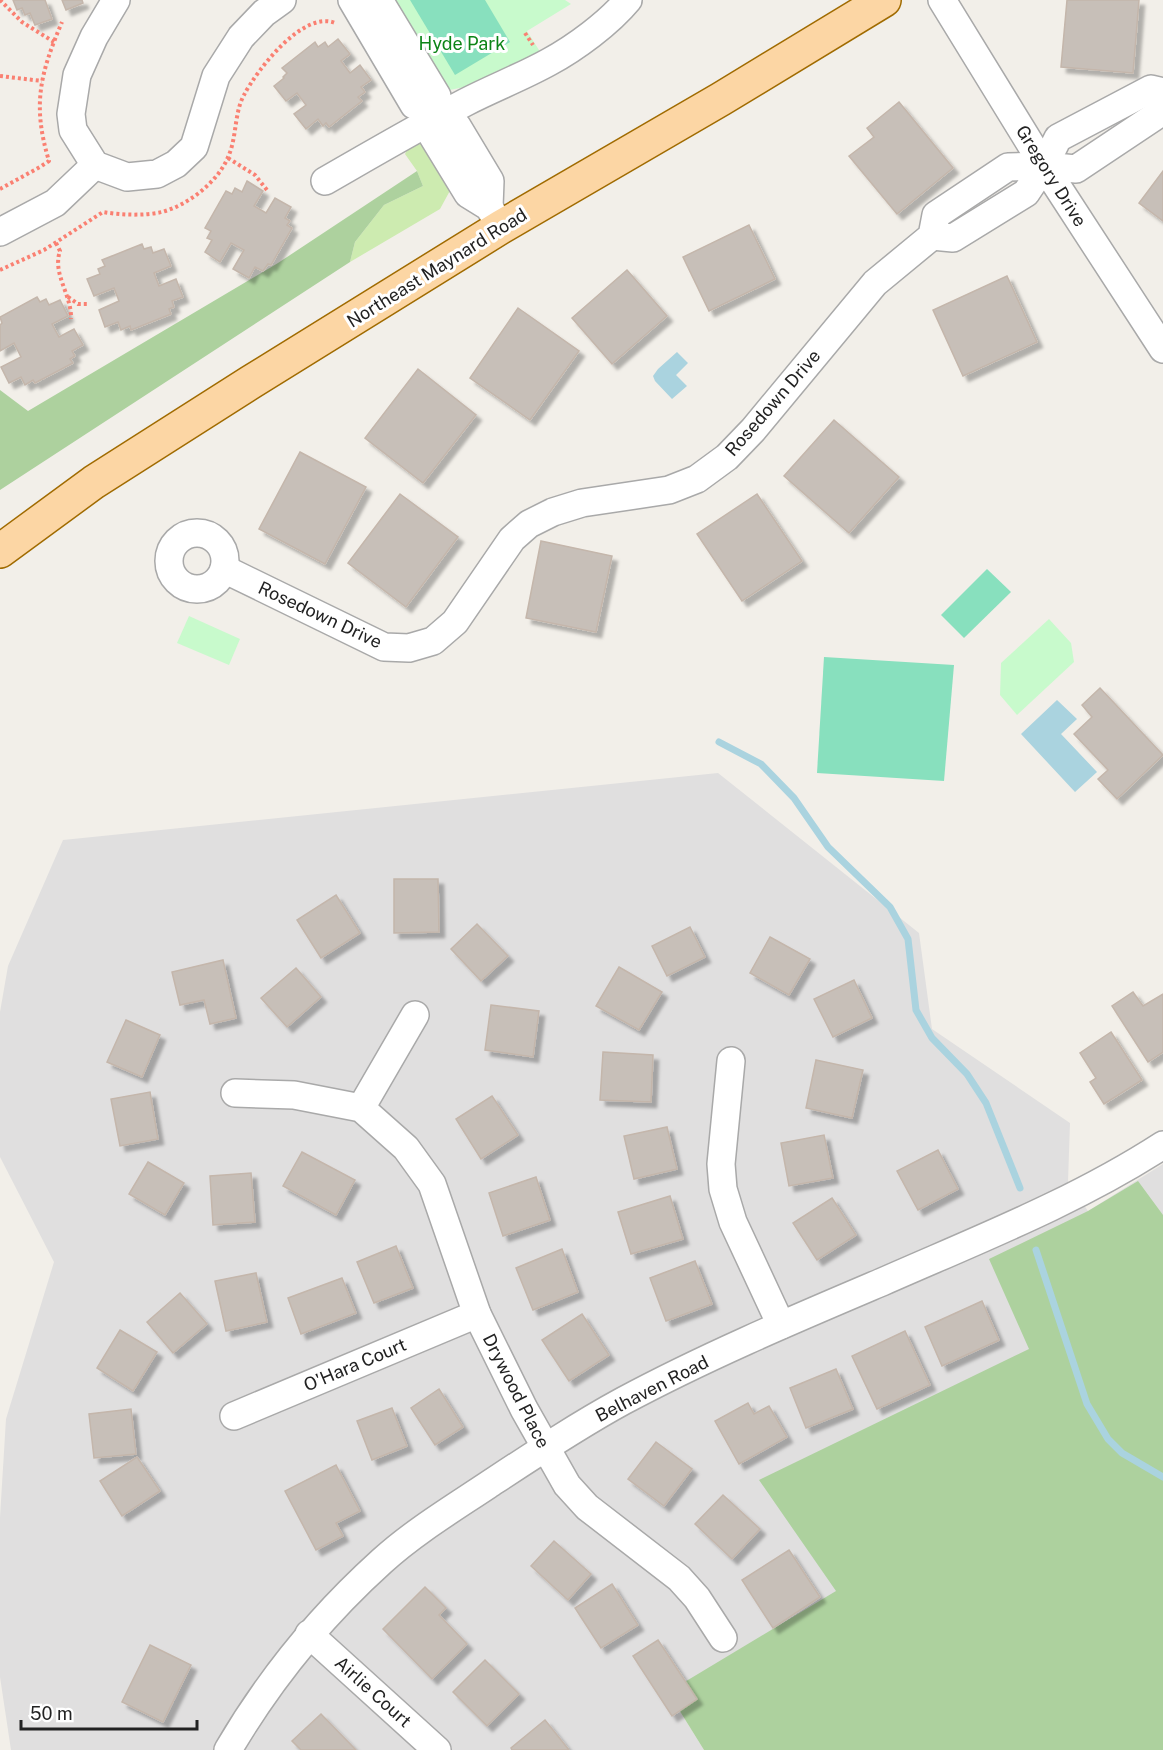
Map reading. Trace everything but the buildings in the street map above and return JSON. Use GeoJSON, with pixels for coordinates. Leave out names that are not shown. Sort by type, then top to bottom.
{"type":"FeatureCollection","features":[{"type":"Feature","properties":{"kind":"main road","name":"Northeast Maynard Road"},"geometry":{"type":"LineString","coordinates":[[0,551],[94,482],[495,217],[721,99],[884,0]]}},
{"type":"Feature","properties":{"kind":"street"},"geometry":{"type":"LineString","coordinates":[[116,0],[94,37],[77,75],[70,114],[73,130],[95,165],[127,177],[157,174],[176,164],[194,147],[216,76],[241,37],[264,13],[282,0]]}},
{"type":"Feature","properties":{"kind":"street"},"geometry":{"type":"LineString","coordinates":[[352,0],[414,105],[436,117]]}},
{"type":"Feature","properties":{"kind":"street"},"geometry":{"type":"LineString","coordinates":[[379,0],[437,96],[432,135],[468,194],[495,217]]}},
{"type":"Feature","properties":{"kind":"street"},"geometry":{"type":"LineString","coordinates":[[326,181],[436,117],[494,87],[550,62],[620,10],[628,0]]}},
{"type":"Feature","properties":{"kind":"street","name":"Gregory Drive"},"geometry":{"type":"LineString","coordinates":[[942,0],[1044,166],[1163,349]]}},
{"type":"Feature","properties":{"kind":"street"},"geometry":{"type":"LineString","coordinates":[[1044,166],[1058,138],[1151,89],[1163,92]]}},
{"type":"Feature","properties":{"kind":"street","name":"Rosedown Drive"},"geometry":{"type":"LineString","coordinates":[[224,569],[384,647],[409,648],[433,641],[455,622],[512,539],[529,524],[553,512],[582,503],[669,490],[697,479],[727,458],[875,283],[933,236],[936,215],[1008,166],[1044,166],[1076,170],[1163,111]]}},
{"type":"Feature","properties":{"kind":"street"},"geometry":{"type":"LineString","coordinates":[[0,232],[55,204],[95,165]]}},
{"type":"Feature","properties":{"kind":"street"},"geometry":{"type":"LineString","coordinates":[[235,1093],[294,1095],[362,1108],[415,1015]]}},
{"type":"Feature","properties":{"kind":"street"},"geometry":{"type":"LineString","coordinates":[[731,1061],[721,1164],[723,1189],[733,1222],[781,1325]]}},
{"type":"Feature","properties":{"kind":"street","name":"Drywood Place"},"geometry":{"type":"LineString","coordinates":[[362,1108],[406,1148],[432,1184],[477,1314],[544,1448],[567,1485],[587,1507],[679,1578],[697,1598],[723,1638]]}},
{"type":"Feature","properties":{"kind":"street","name":"Belhaven Road"},"geometry":{"type":"LineString","coordinates":[[228,1750],[252,1710],[309,1634],[383,1560],[425,1527],[544,1448],[622,1402],[676,1374],[781,1325],[1063,1203],[1163,1145]]}},
{"type":"Feature","properties":{"kind":"street","name":"O'Hara Court"},"geometry":{"type":"LineString","coordinates":[[234,1416],[477,1314]]}},
{"type":"Feature","properties":{"kind":"street","name":"Airlie Court"},"geometry":{"type":"LineString","coordinates":[[309,1634],[436,1750]]}},
{"type":"Feature","properties":{"kind":"path"},"geometry":{"type":"LineString","coordinates":[[0,0],[21,22],[54,42]]}},
{"type":"Feature","properties":{"kind":"path"},"geometry":{"type":"LineString","coordinates":[[0,189],[49,161],[39,119],[42,81],[62,22]]}},
{"type":"Feature","properties":{"kind":"path"},"geometry":{"type":"LineString","coordinates":[[0,76],[42,81]]}},
{"type":"Feature","properties":{"kind":"path"},"geometry":{"type":"LineString","coordinates":[[228,158],[255,175],[267,190]]}},
{"type":"Feature","properties":{"kind":"path"},"geometry":{"type":"LineString","coordinates":[[56,243],[60,250],[56,261],[68,297],[71,319]]}},
{"type":"Feature","properties":{"kind":"path"},"geometry":{"type":"LineString","coordinates":[[68,297],[78,304],[89,304]]}},
{"type":"Feature","properties":{"kind":"shaded area"},"geometry":{"type":"Polygon","coordinates":[[[718,773],[919,933],[932,1029],[1070,1123],[1068,1182],[1088,1211],[1163,1164],[1163,1483],[668,1692],[704,1750],[11,1750],[0,1677],[0,1517],[6,1419],[54,1262],[0,1157],[0,1012],[8,966],[63,840],[718,773]]]}},
{"type":"Feature","properties":{"kind":"green space","name":"Hyde Park"},"geometry":{"type":"Polygon","coordinates":[[[384,0],[565,0],[571,4],[527,31],[544,58],[475,85],[439,92],[384,0]]]}},
{"type":"Feature","properties":{"kind":"green space"},"geometry":{"type":"Polygon","coordinates":[[[410,0],[485,0],[510,42],[455,75],[410,0]]]}},
{"type":"Feature","properties":{"kind":"green space"},"geometry":{"type":"Polygon","coordinates":[[[422,143],[452,187],[440,209],[350,262],[355,242],[384,205],[423,186],[417,171],[405,154],[412,146],[422,143]]]}},
{"type":"Feature","properties":{"kind":"green space"},"geometry":{"type":"Polygon","coordinates":[[[417,171],[423,186],[384,205],[355,242],[350,262],[0,490],[0,390],[28,411],[278,263],[417,171]]]}},
{"type":"Feature","properties":{"kind":"green space"},"geometry":{"type":"Polygon","coordinates":[[[987,569],[1011,592],[964,638],[941,615],[987,569]]]}},
{"type":"Feature","properties":{"kind":"green space"},"geometry":{"type":"Polygon","coordinates":[[[189,616],[240,639],[229,665],[177,643],[189,616]]]}},
{"type":"Feature","properties":{"kind":"green space"},"geometry":{"type":"Polygon","coordinates":[[[1049,619],[1071,643],[1074,662],[1017,715],[1000,695],[1001,663],[1049,619]]]}},
{"type":"Feature","properties":{"kind":"green space"},"geometry":{"type":"Polygon","coordinates":[[[824,657],[954,665],[944,781],[817,773],[824,657]]]}},
{"type":"Feature","properties":{"kind":"green space"},"geometry":{"type":"Polygon","coordinates":[[[1138,1181],[1163,1215],[1163,1750],[704,1750],[668,1692],[836,1591],[759,1480],[1029,1349],[989,1259],[1088,1211],[1138,1181]]]}},
{"type":"Feature","properties":{"kind":"water"},"geometry":{"type":"Polygon","coordinates":[[[677,352],[688,363],[676,375],[687,386],[672,399],[653,376],[677,352]]]}},
{"type":"Feature","properties":{"kind":"water"},"geometry":{"type":"Polygon","coordinates":[[[1057,700],[1077,719],[1061,734],[1097,772],[1075,792],[1021,734],[1057,700]]]}},
{"type":"Feature","properties":{"kind":"waterway"},"geometry":{"type":"LineString","coordinates":[[719,742],[761,764],[794,798],[828,847],[890,907],[908,939],[916,1010],[932,1038],[967,1074],[986,1103],[1020,1188]]}},
{"type":"Feature","properties":{"kind":"waterway"},"geometry":{"type":"LineString","coordinates":[[1036,1250],[1087,1404],[1108,1439],[1122,1453],[1163,1477]]}}]}
